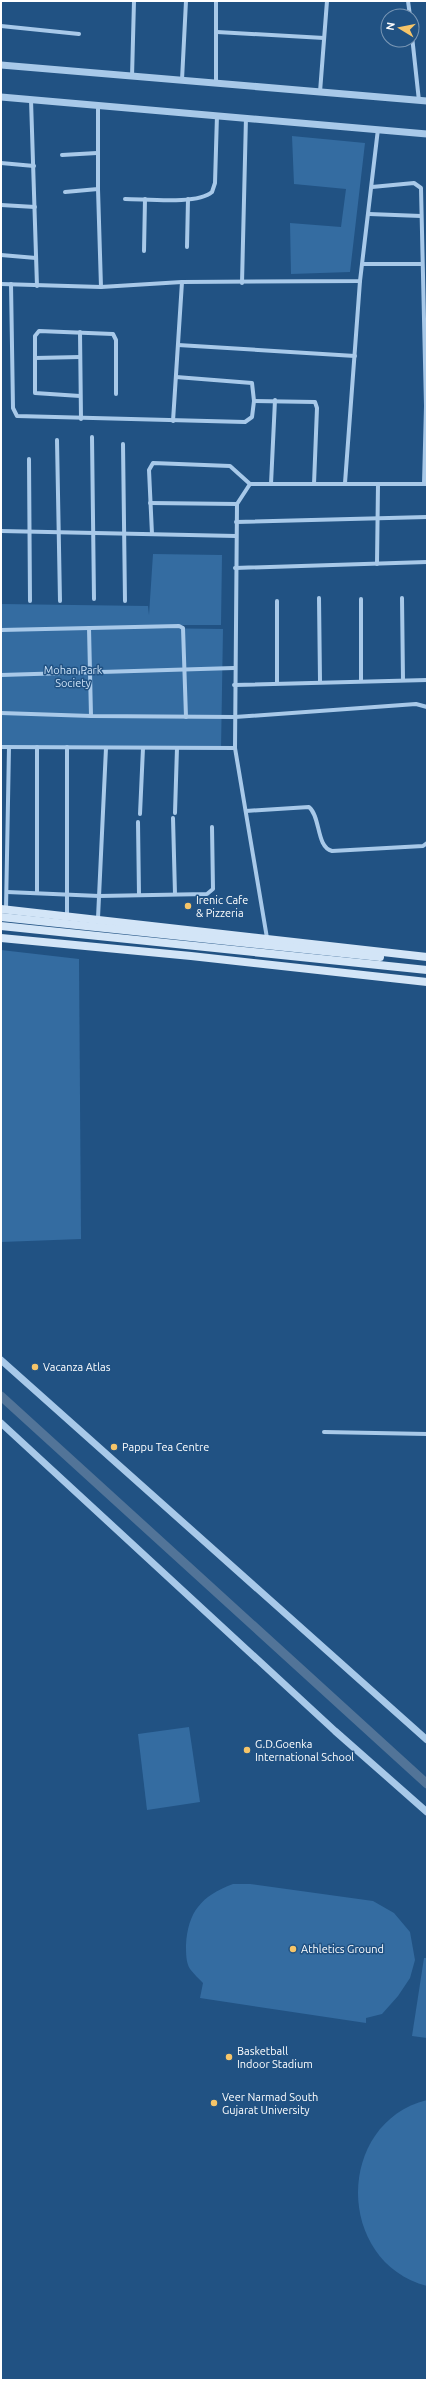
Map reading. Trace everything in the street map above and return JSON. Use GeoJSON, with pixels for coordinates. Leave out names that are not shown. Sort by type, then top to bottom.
{"type":"FeatureCollection","features":[{"type":"Feature","properties":{"kind":"main road"},"geometry":{"type":"LineString","coordinates":[[4,909],[98,918],[427,957]]}},
{"type":"Feature","properties":{"kind":"main road"},"geometry":{"type":"LineString","coordinates":[[1,917],[427,962]]}},
{"type":"Feature","properties":{"kind":"main road"},"geometry":{"type":"LineString","coordinates":[[1,926],[427,970]]}},
{"type":"Feature","properties":{"kind":"main road"},"geometry":{"type":"LineString","coordinates":[[1,938],[191,956],[427,982]]}},
{"type":"Feature","properties":{"kind":"street"},"geometry":{"type":"LineString","coordinates":[[132,77],[134,1]]}},
{"type":"Feature","properties":{"kind":"street"},"geometry":{"type":"LineString","coordinates":[[182,81],[186,1]]}},
{"type":"Feature","properties":{"kind":"street"},"geometry":{"type":"LineString","coordinates":[[216,1],[216,84]]}},
{"type":"Feature","properties":{"kind":"street"},"geometry":{"type":"LineString","coordinates":[[320,94],[327,1]]}},
{"type":"Feature","properties":{"kind":"street"},"geometry":{"type":"LineString","coordinates":[[1,26],[79,34]]}},
{"type":"Feature","properties":{"kind":"street"},"geometry":{"type":"LineString","coordinates":[[217,32],[324,38]]}},
{"type":"Feature","properties":{"kind":"street"},"geometry":{"type":"LineString","coordinates":[[413,48],[419,101]]}},
{"type":"Feature","properties":{"kind":"street"},"geometry":{"type":"LineString","coordinates":[[1,65],[320,94],[427,101]]}},
{"type":"Feature","properties":{"kind":"street"},"geometry":{"type":"LineString","coordinates":[[1,97],[246,117],[427,134]]}},
{"type":"Feature","properties":{"kind":"street"},"geometry":{"type":"LineString","coordinates":[[31,100],[37,286]]}},
{"type":"Feature","properties":{"kind":"street"},"geometry":{"type":"LineString","coordinates":[[98,105],[97,153],[101,287]]}},
{"type":"Feature","properties":{"kind":"street"},"geometry":{"type":"LineString","coordinates":[[125,199],[188,199],[207,196],[214,188],[217,115]]}},
{"type":"Feature","properties":{"kind":"street"},"geometry":{"type":"LineString","coordinates":[[242,283],[246,117]]}},
{"type":"Feature","properties":{"kind":"street"},"geometry":{"type":"LineString","coordinates":[[345,483],[360,281],[378,129]]}},
{"type":"Feature","properties":{"kind":"street"},"geometry":{"type":"LineString","coordinates":[[62,155],[97,153]]}},
{"type":"Feature","properties":{"kind":"street"},"geometry":{"type":"LineString","coordinates":[[1,163],[34,166]]}},
{"type":"Feature","properties":{"kind":"street"},"geometry":{"type":"LineString","coordinates":[[152,534],[149,470],[153,463],[156,462],[230,466],[250,484],[426,484],[425,293],[422,264],[421,192],[418,185],[372,187]]}},
{"type":"Feature","properties":{"kind":"street"},"geometry":{"type":"LineString","coordinates":[[65,192],[98,189]]}},
{"type":"Feature","properties":{"kind":"street"},"geometry":{"type":"LineString","coordinates":[[144,251],[145,199]]}},
{"type":"Feature","properties":{"kind":"street"},"geometry":{"type":"LineString","coordinates":[[187,247],[188,199]]}},
{"type":"Feature","properties":{"kind":"street"},"geometry":{"type":"LineString","coordinates":[[1,205],[35,207]]}},
{"type":"Feature","properties":{"kind":"street"},"geometry":{"type":"LineString","coordinates":[[369,214],[422,216]]}},
{"type":"Feature","properties":{"kind":"street"},"geometry":{"type":"LineString","coordinates":[[422,240],[427,240]]}},
{"type":"Feature","properties":{"kind":"street"},"geometry":{"type":"LineString","coordinates":[[1,255],[36,258]]}},
{"type":"Feature","properties":{"kind":"street"},"geometry":{"type":"LineString","coordinates":[[363,264],[422,264]]}},
{"type":"Feature","properties":{"kind":"street"},"geometry":{"type":"LineString","coordinates":[[1,284],[101,287],[182,282],[242,283],[360,281]]}},
{"type":"Feature","properties":{"kind":"street"},"geometry":{"type":"LineString","coordinates":[[173,421],[182,282]]}},
{"type":"Feature","properties":{"kind":"street"},"geometry":{"type":"LineString","coordinates":[[11,284],[14,413],[22,418],[246,422],[252,417],[254,385],[249,382],[176,377]]}},
{"type":"Feature","properties":{"kind":"street"},"geometry":{"type":"LineString","coordinates":[[80,396],[35,393],[35,336],[39,331],[106,332],[115,336],[116,394]]}},
{"type":"Feature","properties":{"kind":"street"},"geometry":{"type":"LineString","coordinates":[[80,332],[80,419]]}},
{"type":"Feature","properties":{"kind":"street"},"geometry":{"type":"LineString","coordinates":[[178,345],[355,356]]}},
{"type":"Feature","properties":{"kind":"street"},"geometry":{"type":"LineString","coordinates":[[35,358],[80,357]]}},
{"type":"Feature","properties":{"kind":"street"},"geometry":{"type":"LineString","coordinates":[[271,484],[275,400]]}},
{"type":"Feature","properties":{"kind":"street"},"geometry":{"type":"LineString","coordinates":[[254,401],[312,401],[317,404],[314,484]]}},
{"type":"Feature","properties":{"kind":"street"},"geometry":{"type":"LineString","coordinates":[[92,437],[94,599]]}},
{"type":"Feature","properties":{"kind":"street"},"geometry":{"type":"LineString","coordinates":[[57,440],[60,601]]}},
{"type":"Feature","properties":{"kind":"street"},"geometry":{"type":"LineString","coordinates":[[123,444],[124,601]]}},
{"type":"Feature","properties":{"kind":"street"},"geometry":{"type":"LineString","coordinates":[[29,459],[30,601]]}},
{"type":"Feature","properties":{"kind":"street"},"geometry":{"type":"LineString","coordinates":[[250,484],[237,504],[234,668],[235,748],[267,938]]}},
{"type":"Feature","properties":{"kind":"street"},"geometry":{"type":"LineString","coordinates":[[377,564],[378,484]]}},
{"type":"Feature","properties":{"kind":"street"},"geometry":{"type":"LineString","coordinates":[[150,503],[237,504]]}},
{"type":"Feature","properties":{"kind":"street"},"geometry":{"type":"LineString","coordinates":[[236,522],[427,517]]}},
{"type":"Feature","properties":{"kind":"street"},"geometry":{"type":"LineString","coordinates":[[1,531],[59,531],[236,536]]}},
{"type":"Feature","properties":{"kind":"street"},"geometry":{"type":"LineString","coordinates":[[236,568],[427,562]]}},
{"type":"Feature","properties":{"kind":"street"},"geometry":{"type":"LineString","coordinates":[[319,598],[320,682]]}},
{"type":"Feature","properties":{"kind":"street"},"geometry":{"type":"LineString","coordinates":[[402,598],[403,680]]}},
{"type":"Feature","properties":{"kind":"street"},"geometry":{"type":"LineString","coordinates":[[360,599],[362,680]]}},
{"type":"Feature","properties":{"kind":"street"},"geometry":{"type":"LineString","coordinates":[[277,601],[277,683]]}},
{"type":"Feature","properties":{"kind":"street"},"geometry":{"type":"LineString","coordinates":[[1,630],[178,626],[183,628],[186,717]]}},
{"type":"Feature","properties":{"kind":"street"},"geometry":{"type":"LineString","coordinates":[[89,628],[88,673],[90,716]]}},
{"type":"Feature","properties":{"kind":"street"},"geometry":{"type":"LineString","coordinates":[[1,675],[234,668]]}},
{"type":"Feature","properties":{"kind":"street"},"geometry":{"type":"LineString","coordinates":[[234,685],[362,680],[427,680]]}},
{"type":"Feature","properties":{"kind":"street"},"geometry":{"type":"LineString","coordinates":[[1,713],[90,716],[235,717],[416,704],[427,708]]}},
{"type":"Feature","properties":{"kind":"street"},"geometry":{"type":"LineString","coordinates":[[1,747],[235,748]]}},
{"type":"Feature","properties":{"kind":"street"},"geometry":{"type":"LineString","coordinates":[[4,909],[7,892],[9,747]]}},
{"type":"Feature","properties":{"kind":"street"},"geometry":{"type":"LineString","coordinates":[[37,747],[37,893]]}},
{"type":"Feature","properties":{"kind":"street"},"geometry":{"type":"LineString","coordinates":[[67,747],[67,916]]}},
{"type":"Feature","properties":{"kind":"street"},"geometry":{"type":"LineString","coordinates":[[98,918],[106,748]]}},
{"type":"Feature","properties":{"kind":"street"},"geometry":{"type":"LineString","coordinates":[[140,814],[143,748]]}},
{"type":"Feature","properties":{"kind":"street"},"geometry":{"type":"LineString","coordinates":[[175,894],[174,815],[177,748]]}},
{"type":"Feature","properties":{"kind":"street"},"geometry":{"type":"LineString","coordinates":[[246,812],[310,808],[316,817],[324,845],[332,851],[423,846],[427,843]]}},
{"type":"Feature","properties":{"kind":"street"},"geometry":{"type":"LineString","coordinates":[[138,822],[139,895]]}},
{"type":"Feature","properties":{"kind":"street"},"geometry":{"type":"LineString","coordinates":[[7,892],[99,896],[207,894],[213,889],[212,828]]}},
{"type":"Feature","properties":{"kind":"street"},"geometry":{"type":"LineString","coordinates":[[1,1360],[427,1740]]}},
{"type":"Feature","properties":{"kind":"street"},"geometry":{"type":"LineString","coordinates":[[1,1423],[335,1731],[427,1812]]}},
{"type":"Feature","properties":{"kind":"street"},"geometry":{"type":"LineString","coordinates":[[324,1432],[427,1434]]}},
{"type":"Feature","properties":{"kind":"green space"},"geometry":{"type":"Polygon","coordinates":[[[292,136],[365,143],[350,272],[291,274],[290,223],[341,227],[346,189],[294,184],[292,136]]]}},
{"type":"Feature","properties":{"kind":"green space","name":"Mohan Park Society"},"geometry":{"type":"Polygon","coordinates":[[[153,554],[222,555],[221,625],[148,625],[148,628],[223,629],[221,750],[1,747],[1,604],[148,606],[149,615],[153,554]]]}},
{"type":"Feature","properties":{"kind":"green space"},"geometry":{"type":"Polygon","coordinates":[[[1,950],[79,959],[81,1239],[1,1242],[1,950]]]}},
{"type":"Feature","properties":{"kind":"green space"},"geometry":{"type":"Polygon","coordinates":[[[189,1727],[200,1802],[147,1810],[138,1734],[189,1727]]]}},
{"type":"Feature","properties":{"kind":"green space"},"geometry":{"type":"Polygon","coordinates":[[[233,1884],[250,1884],[373,1901],[394,1913],[410,1932],[415,1960],[410,1978],[398,1996],[382,2014],[366,2018],[366,2023],[200,1998],[203,1983],[190,1969],[186,1958],[187,1933],[193,1914],[198,1907],[212,1894],[233,1884]]]}},
{"type":"Feature","properties":{"kind":"green space"},"geometry":{"type":"Polygon","coordinates":[[[424,1958],[427,1958],[427,2038],[412,2036],[424,1958]]]}},
{"type":"Feature","properties":{"kind":"green space"},"geometry":{"type":"Polygon","coordinates":[[[427,2100],[427,2286],[397,2272],[375,2250],[362,2223],[358,2193],[362,2163],[375,2135],[397,2114],[427,2100]]]}},
{"type":"Feature","properties":{"kind":"waterway"},"geometry":{"type":"LineString","coordinates":[[1,1396],[427,1784]]}},
{"type":"Feature","properties":{"kind":"place","name":"Irenic Cafe & Pizzeria"},"geometry":{"type":"Point","coordinates":[188,906]}},
{"type":"Feature","properties":{"kind":"place","name":"Vacanza Atlas"},"geometry":{"type":"Point","coordinates":[35,1367]}},
{"type":"Feature","properties":{"kind":"place","name":"Pappu Tea Centre"},"geometry":{"type":"Point","coordinates":[114,1447]}},
{"type":"Feature","properties":{"kind":"place","name":"G.D.Goenka International School"},"geometry":{"type":"Point","coordinates":[247,1750]}},
{"type":"Feature","properties":{"kind":"place","name":"Athletics Ground"},"geometry":{"type":"Point","coordinates":[293,1949]}},
{"type":"Feature","properties":{"kind":"place","name":"Basketball Indoor Stadium"},"geometry":{"type":"Point","coordinates":[229,2057]}},
{"type":"Feature","properties":{"kind":"place","name":"Veer Narmad South Gujarat University"},"geometry":{"type":"Point","coordinates":[214,2103]}}]}
